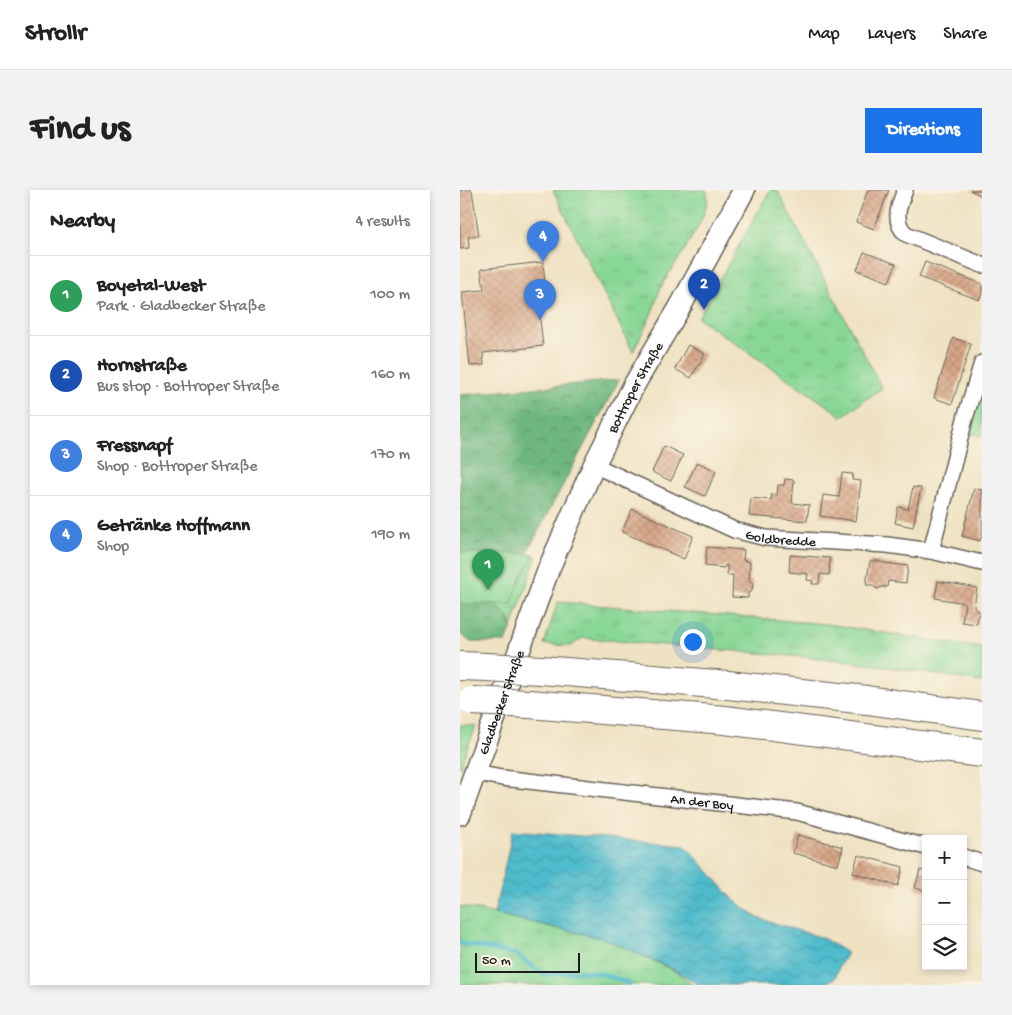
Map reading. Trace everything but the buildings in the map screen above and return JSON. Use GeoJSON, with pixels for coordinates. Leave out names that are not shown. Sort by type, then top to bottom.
{"type":"FeatureCollection","features":[{"type":"Feature","properties":{"kind":"highway"},"geometry":{"type":"LineString","coordinates":[[473,666],[728,685],[867,700],[982,716]]}},
{"type":"Feature","properties":{"kind":"highway"},"geometry":{"type":"LineString","coordinates":[[466,701],[529,704],[725,720],[982,753]]}},
{"type":"Feature","properties":{"kind":"main road","name":"Bottroper Straße"},"geometry":{"type":"LineString","coordinates":[[542,590],[549,568],[594,465],[634,385],[680,307],[742,191]]}},
{"type":"Feature","properties":{"kind":"main road","name":"Gladbecker Straße"},"geometry":{"type":"LineString","coordinates":[[460,814],[542,590]]}},
{"type":"Feature","properties":{"kind":"street"},"geometry":{"type":"LineString","coordinates":[[905,190],[897,216],[899,227],[902,231],[982,265]]}},
{"type":"Feature","properties":{"kind":"street"},"geometry":{"type":"LineString","coordinates":[[931,551],[966,415],[982,363]]}},
{"type":"Feature","properties":{"kind":"street","name":"Goldbredde"},"geometry":{"type":"LineString","coordinates":[[594,465],[734,530],[766,538],[886,545],[931,551],[982,563]]}},
{"type":"Feature","properties":{"kind":"street","name":"An der Boy"},"geometry":{"type":"LineString","coordinates":[[475,773],[502,778],[797,812],[922,846]]}},
{"type":"Feature","properties":{"kind":"street"},"geometry":{"type":"LineString","coordinates":[[967,858],[982,862]]}},
{"type":"Feature","properties":{"kind":"green space"},"geometry":{"type":"Polygon","coordinates":[[[553,190],[706,190],[708,199],[700,223],[662,285],[651,316],[633,352],[553,190]]]}},
{"type":"Feature","properties":{"kind":"green space"},"geometry":{"type":"Polygon","coordinates":[[[770,190],[777,190],[882,388],[841,417],[835,411],[698,318],[770,190]]]}},
{"type":"Feature","properties":{"kind":"green space"},"geometry":{"type":"Polygon","coordinates":[[[619,380],[525,556],[460,558],[460,395],[619,380]]]}},
{"type":"Feature","properties":{"kind":"green space"},"geometry":{"type":"Polygon","coordinates":[[[982,387],[982,437],[968,432],[982,387]]]}},
{"type":"Feature","properties":{"kind":"green space"},"geometry":{"type":"Polygon","coordinates":[[[460,553],[534,554],[522,576],[511,604],[460,604],[460,553]]]}},
{"type":"Feature","properties":{"kind":"green space"},"geometry":{"type":"Polygon","coordinates":[[[537,556],[512,627],[509,618],[482,598],[460,558],[537,556]]]}},
{"type":"Feature","properties":{"kind":"green space"},"geometry":{"type":"Polygon","coordinates":[[[460,595],[492,603],[504,612],[512,627],[506,642],[471,642],[460,634],[460,595]]]}},
{"type":"Feature","properties":{"kind":"green space"},"geometry":{"type":"Polygon","coordinates":[[[558,602],[827,624],[982,648],[982,682],[874,665],[793,656],[582,638],[571,646],[544,644],[558,602]]]}},
{"type":"Feature","properties":{"kind":"green space"},"geometry":{"type":"Polygon","coordinates":[[[460,725],[476,726],[460,767],[460,725]]]}},
{"type":"Feature","properties":{"kind":"green space"},"geometry":{"type":"Polygon","coordinates":[[[460,906],[606,939],[679,973],[692,985],[460,985],[460,906]]]}},
{"type":"Feature","properties":{"kind":"water"},"geometry":{"type":"Polygon","coordinates":[[[513,830],[685,845],[735,901],[758,918],[823,938],[847,953],[835,978],[823,985],[699,985],[679,972],[606,939],[494,914],[513,830]]]}},
{"type":"Feature","properties":{"kind":"waterway"},"geometry":{"type":"LineString","coordinates":[[460,943],[515,954],[543,974],[580,971],[602,974],[626,982],[629,985]]}},
{"type":"Feature","properties":{"kind":"place","name":"Getränke Hoffmann"},"geometry":{"type":"Point","coordinates":[543,262]}},
{"type":"Feature","properties":{"kind":"place","name":"Hornstraße"},"geometry":{"type":"Point","coordinates":[704,310]}},
{"type":"Feature","properties":{"kind":"place","name":"Fressnapf"},"geometry":{"type":"Point","coordinates":[540,320]}},
{"type":"Feature","properties":{"kind":"place","name":"Boyetal-West"},"geometry":{"type":"Point","coordinates":[488,590]}}]}
